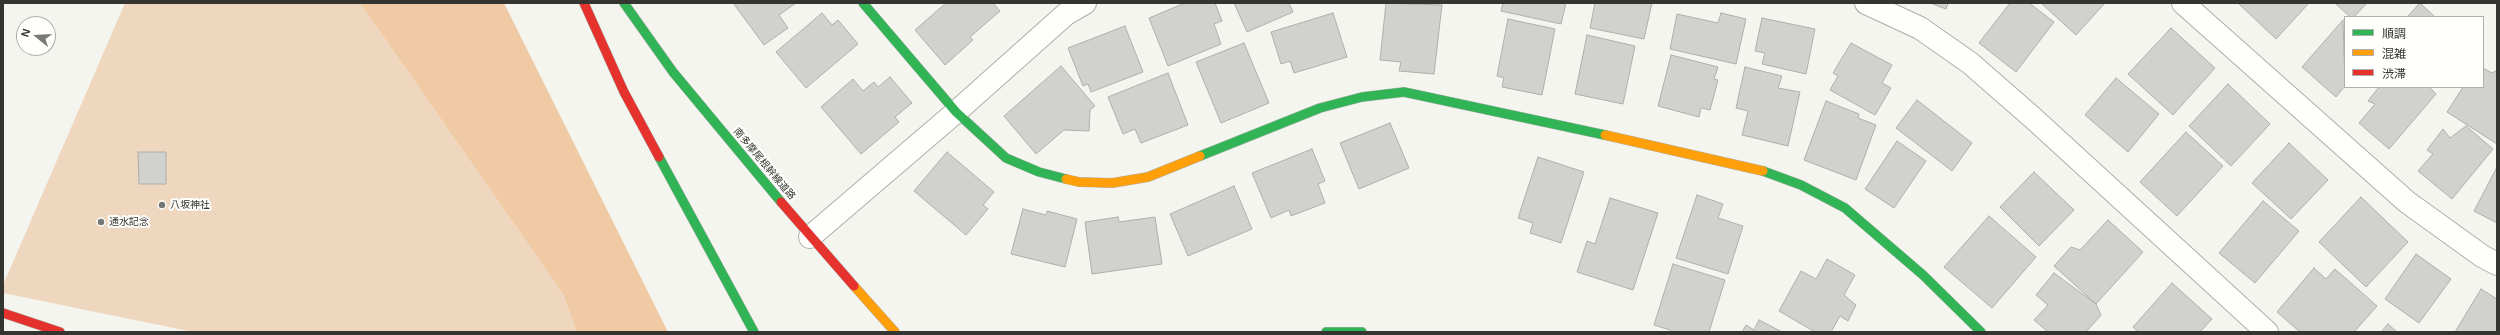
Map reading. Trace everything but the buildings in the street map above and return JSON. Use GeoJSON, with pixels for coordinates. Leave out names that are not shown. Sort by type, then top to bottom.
{"type":"FeatureCollection","features":[{"type":"Feature","properties":{"kind":"street"},"geometry":{"type":"LineString","coordinates":[[584,3],[624,92],[754,332]]}},
{"type":"Feature","properties":{"kind":"street","name":"南多摩尾根幹線道路"},"geometry":{"type":"LineString","coordinates":[[624,3],[673,72],[810,237],[895,332]]}},
{"type":"Feature","properties":{"kind":"street"},"geometry":{"type":"LineString","coordinates":[[863,3],[956,112],[1006,158],[1039,172],[1079,182],[1112,183],[1148,177],[1320,108],[1362,97],[1404,92],[1471,105],[1760,170],[1801,185],[1845,208],[1923,275],[1982,332]]}},
{"type":"Feature","properties":{"kind":"street"},"geometry":{"type":"LineString","coordinates":[[810,237],[956,112],[1066,14],[1085,3]]}},
{"type":"Feature","properties":{"kind":"street"},"geometry":{"type":"LineString","coordinates":[[1866,3],[1920,28],[1970,63],[2033,118],[2267,332]]}},
{"type":"Feature","properties":{"kind":"street"},"geometry":{"type":"LineString","coordinates":[[2183,3],[2407,202],[2482,256],[2497,264]]}},
{"type":"Feature","properties":{"kind":"street"},"geometry":{"type":"LineString","coordinates":[[3,313],[60,332]]}},
{"type":"Feature","properties":{"kind":"street"},"geometry":{"type":"LineString","coordinates":[[1326,332],[1362,332]]}},
{"type":"Feature","properties":{"kind":"shaded area"},"geometry":{"type":"Polygon","coordinates":[[[125,3],[360,3],[563,294],[577,332],[193,332],[3,293],[3,285],[125,3]]]}},
{"type":"Feature","properties":{"kind":"shaded area"},"geometry":{"type":"Polygon","coordinates":[[[360,3],[504,3],[668,332],[577,332],[563,294],[360,3]]]}},
{"type":"Feature","properties":{"kind":"traffic: fast"},"geometry":{"type":"LineString","coordinates":[[624,3],[673,72],[781,202]]}},
{"type":"Feature","properties":{"kind":"traffic: fast"},"geometry":{"type":"LineString","coordinates":[[863,3],[956,112],[1006,158],[1039,172],[1066,179]]}},
{"type":"Feature","properties":{"kind":"traffic: fast"},"geometry":{"type":"LineString","coordinates":[[1200,156],[1320,108],[1362,97],[1404,92],[1605,135]]}},
{"type":"Feature","properties":{"kind":"traffic: fast"},"geometry":{"type":"LineString","coordinates":[[659,157],[754,332]]}},
{"type":"Feature","properties":{"kind":"traffic: fast"},"geometry":{"type":"LineString","coordinates":[[1763,171],[1801,185],[1845,208],[1923,275],[1981,332]]}},
{"type":"Feature","properties":{"kind":"traffic: fast"},"geometry":{"type":"LineString","coordinates":[[1326,332],[1362,332]]}},
{"type":"Feature","properties":{"kind":"traffic: slow"},"geometry":{"type":"LineString","coordinates":[[1605,135],[1763,171]]}},
{"type":"Feature","properties":{"kind":"traffic: slow"},"geometry":{"type":"LineString","coordinates":[[1066,179],[1079,182],[1112,183],[1148,177],[1200,156]]}},
{"type":"Feature","properties":{"kind":"traffic: slow"},"geometry":{"type":"LineString","coordinates":[[854,286],[895,332]]}},
{"type":"Feature","properties":{"kind":"traffic: jam"},"geometry":{"type":"LineString","coordinates":[[584,3],[624,92],[659,157]]}},
{"type":"Feature","properties":{"kind":"traffic: jam"},"geometry":{"type":"LineString","coordinates":[[781,202],[854,286]]}},
{"type":"Feature","properties":{"kind":"traffic: jam"},"geometry":{"type":"LineString","coordinates":[[3,313],[60,332]]}},
{"type":"Feature","properties":{"kind":"place","name":"八坂神社"},"geometry":{"type":"Point","coordinates":[162,205]}},
{"type":"Feature","properties":{"kind":"place","name":"通水記念"},"geometry":{"type":"Point","coordinates":[101,222]}}]}
